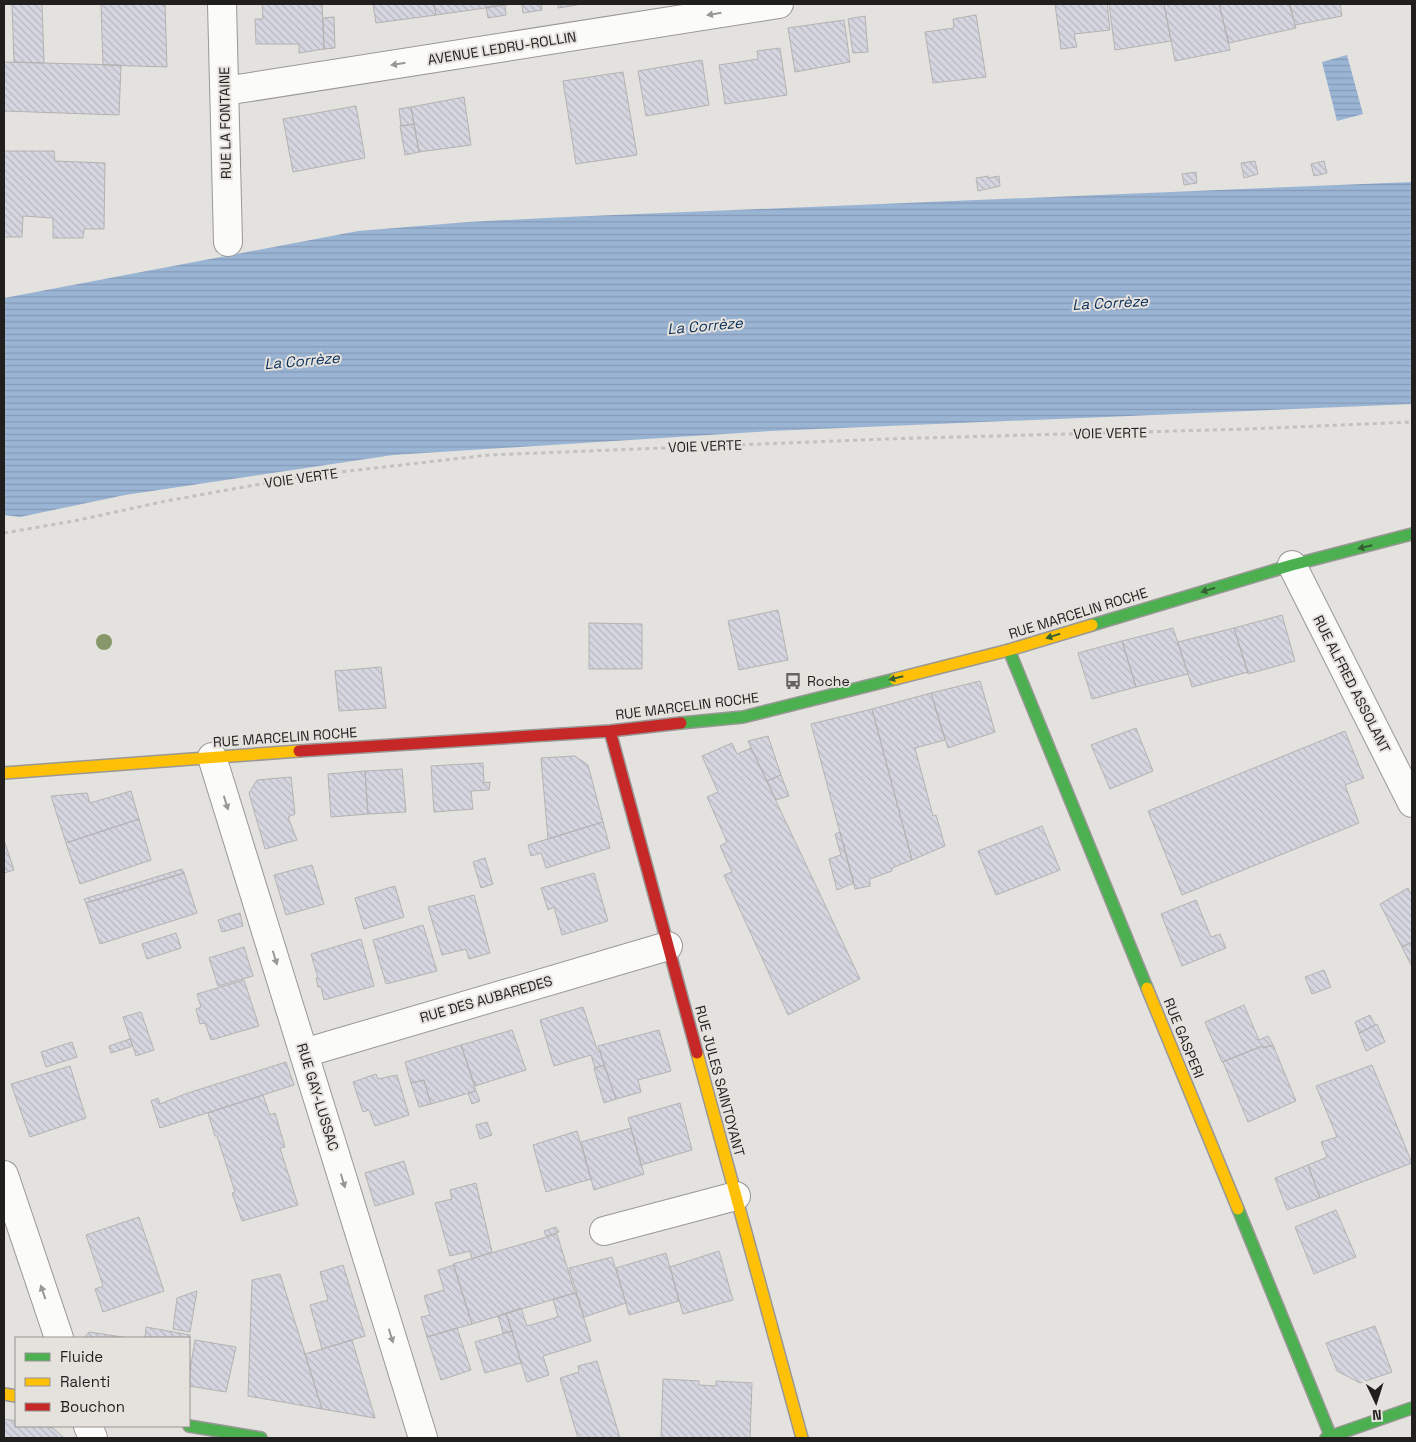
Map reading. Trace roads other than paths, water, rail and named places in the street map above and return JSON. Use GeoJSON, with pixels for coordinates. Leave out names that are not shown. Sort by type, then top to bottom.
{"type":"FeatureCollection","features":[{"type":"Feature","properties":{"kind":"main road","name":"RUE MARCELIN ROCHE"},"geometry":{"type":"LineString","coordinates":[[4,773],[212,757],[610,731],[743,717],[1009,650],[1292,565],[1412,534]]}},
{"type":"Feature","properties":{"kind":"main road","name":"RUE GASPERI"},"geometry":{"type":"LineString","coordinates":[[1009,650],[1328,1438]]}},
{"type":"Feature","properties":{"kind":"main road","name":"RUE JULES SAINTOYANT"},"geometry":{"type":"LineString","coordinates":[[610,731],[802,1438]]}},
{"type":"Feature","properties":{"kind":"main road"},"geometry":{"type":"LineString","coordinates":[[1328,1438],[1412,1408]]}},
{"type":"Feature","properties":{"kind":"main road"},"geometry":{"type":"LineString","coordinates":[[190,1426],[261,1438]]}},
{"type":"Feature","properties":{"kind":"street","name":"RUE LA FONTAINE"},"geometry":{"type":"LineString","coordinates":[[222,4],[228,242]]}},
{"type":"Feature","properties":{"kind":"street","name":"AVENUE LEDRU-ROLLIN"},"geometry":{"type":"LineString","coordinates":[[224,91],[780,4]]}},
{"type":"Feature","properties":{"kind":"street","name":"RUE ALFRED ASSOLANT"},"geometry":{"type":"LineString","coordinates":[[1292,565],[1412,803]]}},
{"type":"Feature","properties":{"kind":"street","name":"RUE GAY-LUSSAC"},"geometry":{"type":"LineString","coordinates":[[212,757],[423,1438]]}},
{"type":"Feature","properties":{"kind":"street","name":"RUE DES AUBAREDES"},"geometry":{"type":"LineString","coordinates":[[304,1053],[668,946]]}},
{"type":"Feature","properties":{"kind":"street"},"geometry":{"type":"LineString","coordinates":[[4,1175],[59,1337]]}},
{"type":"Feature","properties":{"kind":"street"},"geometry":{"type":"LineString","coordinates":[[604,1231],[736,1196]]}},
{"type":"Feature","properties":{"kind":"water"},"geometry":{"type":"Polygon","coordinates":[[[1347,55],[1363,114],[1337,121],[1322,62],[1347,55]]]}},
{"type":"Feature","properties":{"kind":"water","name":"La Corrèze"},"geometry":{"type":"Polygon","coordinates":[[[1412,182],[1412,404],[771,431],[393,455],[125,495],[20,517],[4,515],[4,298],[358,231],[468,222],[566,217],[1412,182]]]}},
{"type":"Feature","properties":{"kind":"place","name":"Roche"},"geometry":{"type":"Point","coordinates":[793,681]}}]}
